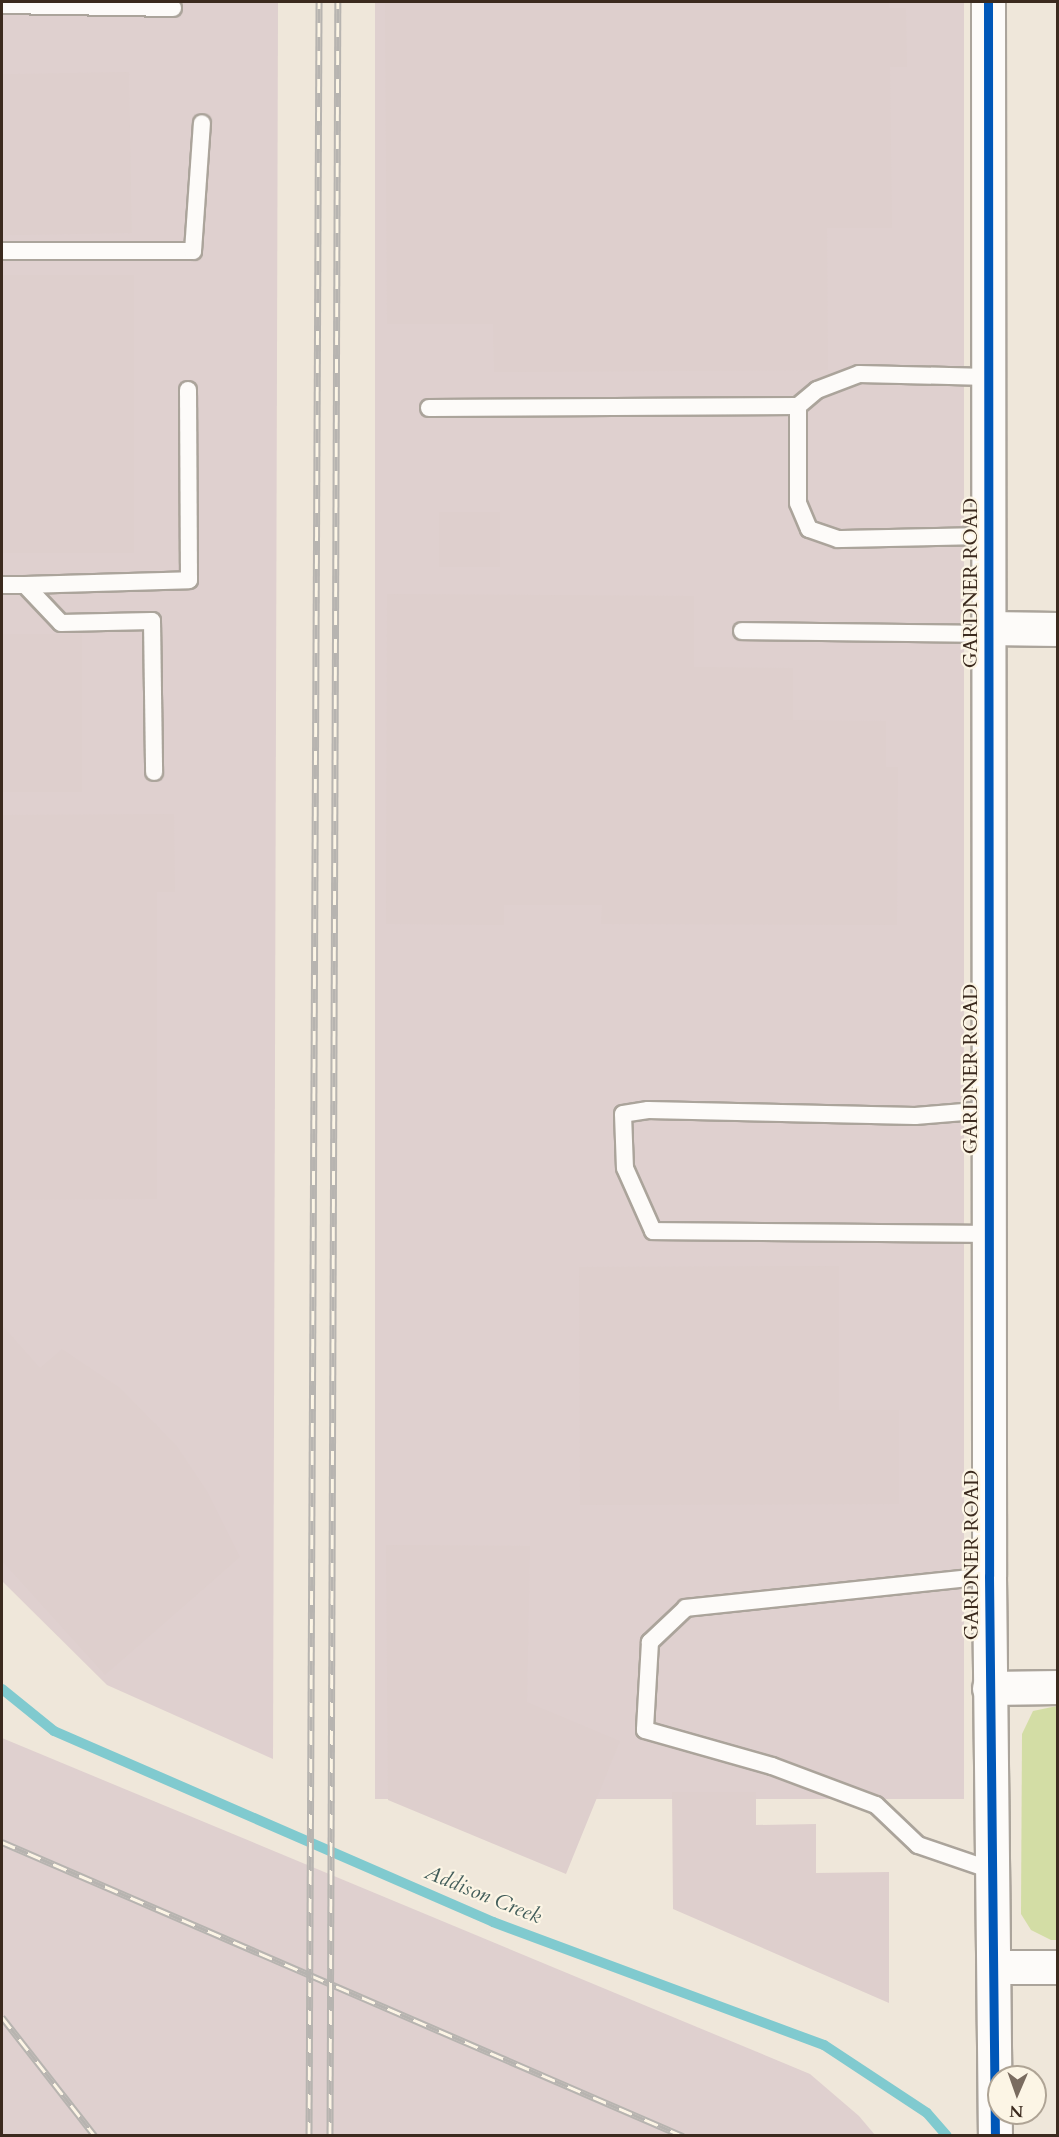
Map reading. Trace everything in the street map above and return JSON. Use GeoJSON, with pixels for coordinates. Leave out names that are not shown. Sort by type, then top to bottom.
{"type":"FeatureCollection","features":[{"type":"Feature","properties":{"kind":"street","name":"GARDNER ROAD"},"geometry":{"type":"LineString","coordinates":[[988,2],[989,1688],[994,1871],[995,2065]]}},
{"type":"Feature","properties":{"kind":"street"},"geometry":{"type":"LineString","coordinates":[[988,631],[1058,629]]}},
{"type":"Feature","properties":{"kind":"street"},"geometry":{"type":"LineString","coordinates":[[989,1688],[1058,1688]]}},
{"type":"Feature","properties":{"kind":"street"},"geometry":{"type":"LineString","coordinates":[[995,1967],[1058,1966]]}},
{"type":"Feature","properties":{"kind":"lane"},"geometry":{"type":"LineString","coordinates":[[2,5],[173,8]]}},
{"type":"Feature","properties":{"kind":"lane"},"geometry":{"type":"LineString","coordinates":[[2,251],[193,251],[202,123]]}},
{"type":"Feature","properties":{"kind":"lane"},"geometry":{"type":"LineString","coordinates":[[429,408],[798,406],[817,390],[859,374],[988,377]]}},
{"type":"Feature","properties":{"kind":"lane"},"geometry":{"type":"LineString","coordinates":[[2,585],[189,580],[188,390]]}},
{"type":"Feature","properties":{"kind":"lane"},"geometry":{"type":"LineString","coordinates":[[798,406],[798,503],[809,529],[838,539],[987,536]]}},
{"type":"Feature","properties":{"kind":"lane"},"geometry":{"type":"LineString","coordinates":[[25,585],[61,623],[152,621],[154,772]]}},
{"type":"Feature","properties":{"kind":"lane"},"geometry":{"type":"LineString","coordinates":[[742,631],[988,631]]}},
{"type":"Feature","properties":{"kind":"lane"},"geometry":{"type":"LineString","coordinates":[[988,1110],[915,1116],[648,1110],[623,1114],[625,1168],[653,1231],[989,1234]]}},
{"type":"Feature","properties":{"kind":"lane"},"geometry":{"type":"LineString","coordinates":[[989,1576],[686,1608],[650,1642],[645,1730],[772,1766],[876,1805],[918,1845],[994,1871]]}},
{"type":"Feature","properties":{"kind":"shaded area"},"geometry":{"type":"Polygon","coordinates":[[[2,2],[278,2],[273,1759],[107,1685],[2,1581],[2,2]]]}},
{"type":"Feature","properties":{"kind":"shaded area"},"geometry":{"type":"Polygon","coordinates":[[[375,2],[964,2],[964,1799],[375,1799],[375,2]]]}},
{"type":"Feature","properties":{"kind":"shaded area"},"geometry":{"type":"Polygon","coordinates":[[[2,1738],[810,2074],[859,2116],[875,2135],[2,2135],[2,1738]]]}},
{"type":"Feature","properties":{"kind":"green space"},"geometry":{"type":"Polygon","coordinates":[[[1057,1706],[1058,1940],[1051,1940],[1031,1930],[1021,1914],[1022,1734],[1033,1711],[1057,1706]]]}},
{"type":"Feature","properties":{"kind":"building"},"geometry":{"type":"Polygon","coordinates":[[[385,2],[889,2],[889,8],[906,8],[907,67],[890,67],[892,228],[827,228],[828,370],[494,372],[493,324],[387,324],[385,2]]]}},
{"type":"Feature","properties":{"kind":"building"},"geometry":{"type":"Polygon","coordinates":[[[129,72],[132,233],[5,235],[2,74],[129,72]]]}},
{"type":"Feature","properties":{"kind":"building"},"geometry":{"type":"Polygon","coordinates":[[[2,275],[134,275],[134,553],[2,553],[2,275]]]}},
{"type":"Feature","properties":{"kind":"building"},"geometry":{"type":"Polygon","coordinates":[[[439,512],[500,512],[500,567],[439,567],[439,512]]]}},
{"type":"Feature","properties":{"kind":"building"},"geometry":{"type":"Polygon","coordinates":[[[387,594],[694,596],[694,667],[793,668],[793,720],[886,721],[886,767],[898,767],[897,925],[601,924],[602,905],[504,905],[504,925],[386,924],[387,594]]]}},
{"type":"Feature","properties":{"kind":"building"},"geometry":{"type":"Polygon","coordinates":[[[2,634],[82,634],[82,792],[2,792],[2,634]]]}},
{"type":"Feature","properties":{"kind":"building"},"geometry":{"type":"Polygon","coordinates":[[[174,814],[175,892],[157,892],[157,1199],[2,1200],[2,815],[174,814]]]}},
{"type":"Feature","properties":{"kind":"building"},"geometry":{"type":"Polygon","coordinates":[[[839,1266],[839,1410],[899,1410],[899,1504],[580,1505],[579,1267],[839,1266]]]}},
{"type":"Feature","properties":{"kind":"building"},"geometry":{"type":"Polygon","coordinates":[[[2,1325],[40,1368],[62,1349],[120,1388],[176,1445],[207,1491],[240,1557],[105,1675],[2,1561],[2,1325]]]}},
{"type":"Feature","properties":{"kind":"building"},"geometry":{"type":"Polygon","coordinates":[[[386,1545],[530,1546],[527,1702],[620,1741],[566,1874],[388,1800],[386,1545]]]}},
{"type":"Feature","properties":{"kind":"building"},"geometry":{"type":"Polygon","coordinates":[[[672,1792],[756,1792],[756,1825],[816,1824],[816,1873],[889,1872],[889,2003],[673,1909],[672,1792]]]}},
{"type":"Feature","properties":{"kind":"waterway","name":"Addison Creek"},"geometry":{"type":"LineString","coordinates":[[2,1689],[54,1731],[493,1922],[824,2045],[927,2113],[947,2136]]}},
{"type":"Feature","properties":{"kind":"railway"},"geometry":{"type":"LineString","coordinates":[[309,2136],[319,2]]}},
{"type":"Feature","properties":{"kind":"railway"},"geometry":{"type":"LineString","coordinates":[[330,2136],[338,2]]}},
{"type":"Feature","properties":{"kind":"railway"},"geometry":{"type":"LineString","coordinates":[[2,1842],[683,2136]]}},
{"type":"Feature","properties":{"kind":"railway"},"geometry":{"type":"LineString","coordinates":[[2,2017],[95,2136]]}},
{"type":"Feature","properties":{"kind":"cycle path"},"geometry":{"type":"LineString","coordinates":[[988,2],[989,1576],[995,2136]]}}]}
